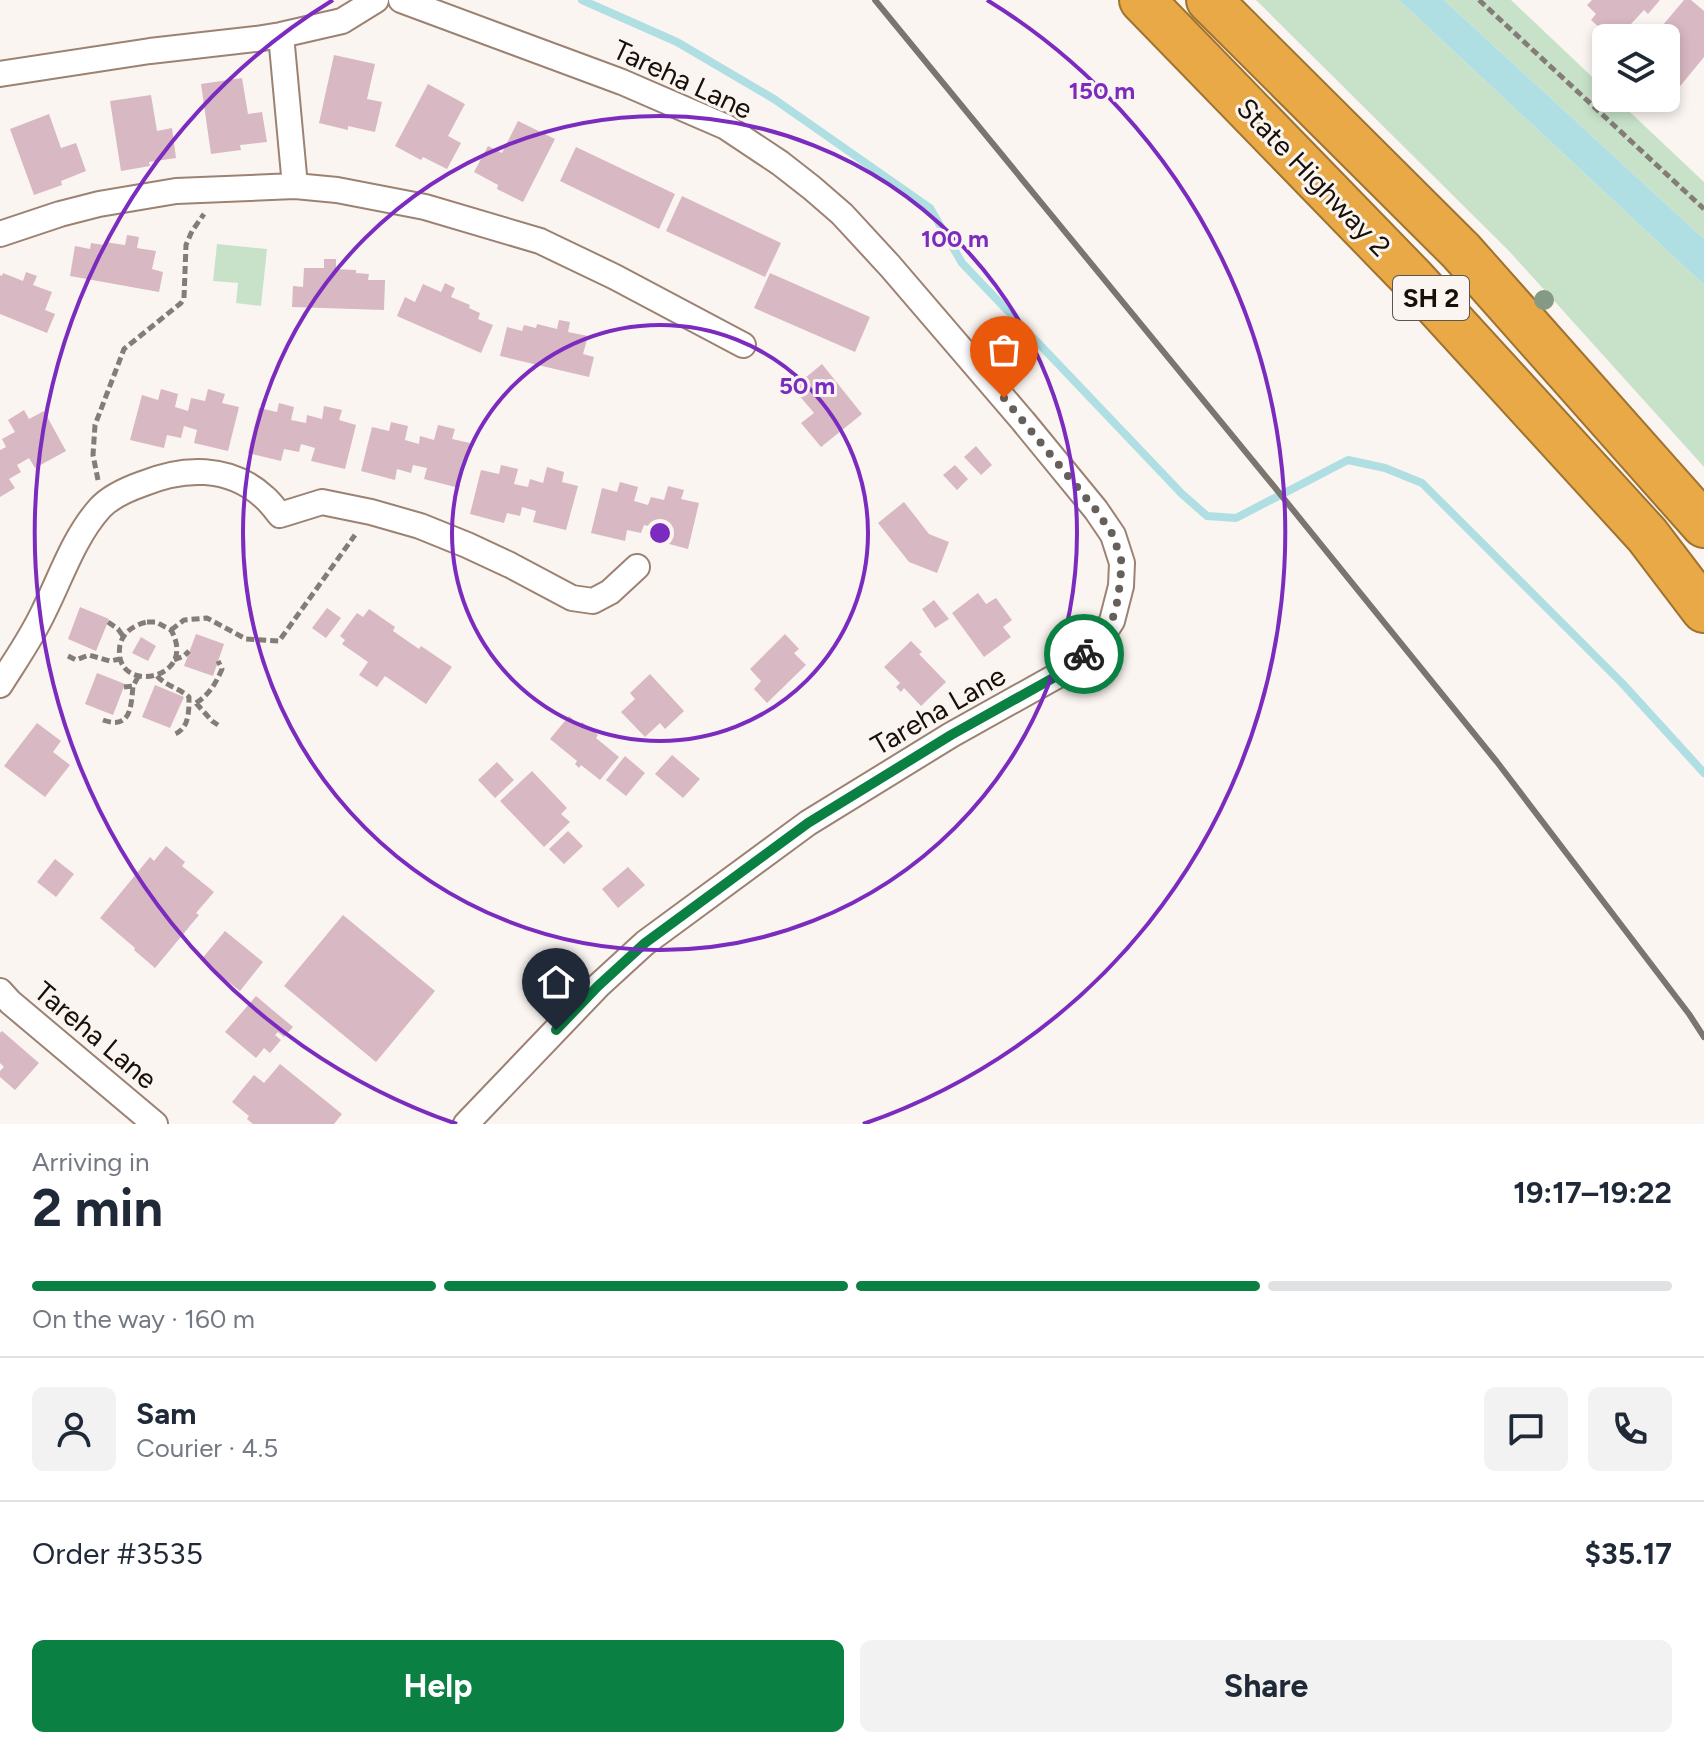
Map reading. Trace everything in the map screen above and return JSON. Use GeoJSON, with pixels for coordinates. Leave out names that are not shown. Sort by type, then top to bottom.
{"type":"FeatureCollection","features":[{"type":"Feature","properties":{"kind":"highway","name":"State Highway 2"},"geometry":{"type":"LineString","coordinates":[[1142,0],[1413,279],[1647,535],[1704,610]]}},
{"type":"Feature","properties":{"kind":"highway","name":"State Highway 2"},"geometry":{"type":"LineString","coordinates":[[1209,0],[1461,251],[1704,525]]}},
{"type":"Feature","properties":{"kind":"street"},"geometry":{"type":"LineString","coordinates":[[0,74],[281,35],[342,21],[376,0]]}},
{"type":"Feature","properties":{"kind":"street","name":"Tareha Lane"},"geometry":{"type":"LineString","coordinates":[[401,0],[622,82],[726,127],[780,163],[842,214],[1023,421],[1105,522],[1113,535],[1122,563],[1121,586],[1112,621],[1101,638],[1062,673],[951,735],[808,823],[645,943],[598,986],[466,1124]]}},
{"type":"Feature","properties":{"kind":"street"},"geometry":{"type":"LineString","coordinates":[[281,35],[295,186]]}},
{"type":"Feature","properties":{"kind":"street"},"geometry":{"type":"LineString","coordinates":[[0,234],[111,201],[176,191],[295,186],[337,190],[425,207],[540,241],[743,345]]}},
{"type":"Feature","properties":{"kind":"street"},"geometry":{"type":"LineString","coordinates":[[0,685],[42,615],[85,527],[102,505],[122,492],[156,478],[183,472],[206,471],[237,480],[263,496],[280,515],[322,502],[420,526],[510,565],[572,598],[593,601],[610,592],[637,567]]}},
{"type":"Feature","properties":{"kind":"street","name":"Tareha Lane"},"geometry":{"type":"LineString","coordinates":[[0,991],[155,1124]]}},
{"type":"Feature","properties":{"kind":"path"},"geometry":{"type":"LineString","coordinates":[[1479,0],[1704,209]]}},
{"type":"Feature","properties":{"kind":"path"},"geometry":{"type":"LineString","coordinates":[[102,505],[93,455],[95,425],[124,349],[181,303],[184,298],[186,245],[192,231],[226,188]]}},
{"type":"Feature","properties":{"kind":"path"},"geometry":{"type":"LineString","coordinates":[[171,630],[184,620],[207,618],[246,639],[279,641],[371,512]]}},
{"type":"Feature","properties":{"kind":"path"},"geometry":{"type":"LineString","coordinates":[[108,622],[123,636]]}},
{"type":"Feature","properties":{"kind":"path"},"geometry":{"type":"LineString","coordinates":[[147,622],[156,622],[171,630],[177,649],[170,667],[157,676],[138,677],[128,671],[120,659],[123,636],[138,624],[147,622]]}},
{"type":"Feature","properties":{"kind":"path"},"geometry":{"type":"LineString","coordinates":[[174,660],[189,651]]}},
{"type":"Feature","properties":{"kind":"path"},"geometry":{"type":"LineString","coordinates":[[68,656],[76,660],[89,655],[110,661],[120,659]]}},
{"type":"Feature","properties":{"kind":"path"},"geometry":{"type":"LineString","coordinates":[[196,703],[204,698],[218,679],[222,669],[218,661]]}},
{"type":"Feature","properties":{"kind":"path"},"geometry":{"type":"LineString","coordinates":[[157,676],[189,697],[218,725]]}},
{"type":"Feature","properties":{"kind":"path"},"geometry":{"type":"LineString","coordinates":[[103,720],[114,724],[126,718],[138,677]]}},
{"type":"Feature","properties":{"kind":"path"},"geometry":{"type":"LineString","coordinates":[[124,687],[133,686]]}},
{"type":"Feature","properties":{"kind":"path"},"geometry":{"type":"LineString","coordinates":[[172,735],[185,727],[189,697]]}},
{"type":"Feature","properties":{"kind":"green space"},"geometry":{"type":"Polygon","coordinates":[[[1256,0],[1399,0],[1704,285],[1704,467],[1509,251],[1256,0]]]}},
{"type":"Feature","properties":{"kind":"green space"},"geometry":{"type":"Polygon","coordinates":[[[1444,0],[1511,0],[1592,77],[1592,112],[1630,112],[1704,182],[1704,239],[1444,0]]]}},
{"type":"Feature","properties":{"kind":"green space"},"geometry":{"type":"Polygon","coordinates":[[[217,244],[267,249],[261,306],[236,303],[238,283],[213,281],[217,244]]]}},
{"type":"Feature","properties":{"kind":"water"},"geometry":{"type":"Polygon","coordinates":[[[1399,0],[1444,0],[1704,239],[1704,285],[1399,0]]]}},
{"type":"Feature","properties":{"kind":"building"},"geometry":{"type":"Polygon","coordinates":[[[1592,0],[1660,0],[1648,14],[1644,10],[1631,24],[1595,24],[1591,20],[1596,14],[1587,5],[1592,0]]]}},
{"type":"Feature","properties":{"kind":"building"},"geometry":{"type":"Polygon","coordinates":[[[1684,0],[1691,0],[1704,11],[1704,57],[1680,86],[1680,24],[1664,24],[1684,0]]]}},
{"type":"Feature","properties":{"kind":"building"},"geometry":{"type":"Polygon","coordinates":[[[334,55],[375,64],[367,99],[382,102],[375,132],[319,123],[334,55]]]}},
{"type":"Feature","properties":{"kind":"building"},"geometry":{"type":"Polygon","coordinates":[[[242,78],[248,114],[262,112],[267,142],[240,145],[241,150],[211,154],[201,84],[242,78]]]}},
{"type":"Feature","properties":{"kind":"building"},"geometry":{"type":"Polygon","coordinates":[[[428,84],[465,104],[448,136],[461,143],[447,169],[395,146],[428,84]]]}},
{"type":"Feature","properties":{"kind":"building"},"geometry":{"type":"Polygon","coordinates":[[[151,95],[157,131],[172,128],[176,158],[121,171],[110,101],[151,95]]]}},
{"type":"Feature","properties":{"kind":"building"},"geometry":{"type":"Polygon","coordinates":[[[49,114],[61,148],[76,143],[86,171],[61,181],[62,185],[34,195],[10,129],[49,114]]]}},
{"type":"Feature","properties":{"kind":"building"},"geometry":{"type":"Polygon","coordinates":[[[518,121],[555,139],[523,202],[497,189],[498,185],[474,172],[488,146],[502,153],[518,121]]]}},
{"type":"Feature","properties":{"kind":"building"},"geometry":{"type":"Polygon","coordinates":[[[576,147],[675,194],[659,229],[560,181],[576,147]]]}},
{"type":"Feature","properties":{"kind":"building"},"geometry":{"type":"Polygon","coordinates":[[[682,196],[781,243],[765,277],[666,231],[682,196]]]}},
{"type":"Feature","properties":{"kind":"building"},"geometry":{"type":"Polygon","coordinates":[[[127,235],[139,237],[137,248],[156,251],[152,269],[163,272],[159,292],[70,276],[75,246],[90,249],[91,243],[104,245],[104,242],[125,245],[127,235]]]}},
{"type":"Feature","properties":{"kind":"building"},"geometry":{"type":"Polygon","coordinates":[[[324,259],[336,259],[336,269],[369,274],[368,280],[385,280],[384,310],[292,307],[293,286],[303,287],[304,268],[324,268],[324,259]]]}},
{"type":"Feature","properties":{"kind":"building"},"geometry":{"type":"Polygon","coordinates":[[[26,272],[37,276],[33,285],[52,292],[45,310],[55,314],[47,333],[0,314],[0,275],[3,273],[23,281],[26,272]]]}},
{"type":"Feature","properties":{"kind":"building"},"geometry":{"type":"Polygon","coordinates":[[[770,273],[870,317],[855,352],[754,308],[770,273]]]}},
{"type":"Feature","properties":{"kind":"building"},"geometry":{"type":"Polygon","coordinates":[[[445,283],[455,288],[451,297],[470,305],[469,308],[480,313],[478,319],[493,325],[481,353],[397,316],[405,297],[415,302],[423,284],[441,292],[445,283]]]}},
{"type":"Feature","properties":{"kind":"building"},"geometry":{"type":"Polygon","coordinates":[[[559,320],[570,322],[568,332],[588,336],[583,354],[594,357],[589,377],[500,356],[507,327],[522,331],[524,325],[536,328],[537,324],[557,329],[559,320]]]}},
{"type":"Feature","properties":{"kind":"building"},"geometry":{"type":"Polygon","coordinates":[[[822,364],[862,414],[821,447],[801,423],[814,413],[793,388],[822,364]]]}},
{"type":"Feature","properties":{"kind":"building"},"geometry":{"type":"Polygon","coordinates":[[[161,389],[178,394],[175,407],[188,411],[191,398],[205,401],[208,389],[225,394],[222,403],[239,407],[228,451],[194,443],[197,430],[184,426],[181,438],[167,435],[164,448],[130,440],[142,395],[158,400],[161,389]]]}},
{"type":"Feature","properties":{"kind":"building"},"geometry":{"type":"Polygon","coordinates":[[[279,403],[294,407],[291,420],[306,423],[307,415],[322,419],[324,406],[342,410],[339,420],[356,425],[345,469],[311,461],[315,448],[301,444],[299,452],[284,449],[281,461],[248,453],[259,408],[277,412],[279,403]]]}},
{"type":"Feature","properties":{"kind":"building"},"geometry":{"type":"Polygon","coordinates":[[[24,410],[29,419],[44,411],[66,451],[35,468],[29,458],[17,465],[21,472],[9,479],[15,488],[0,497],[0,450],[6,447],[2,439],[15,432],[8,420],[24,410]]]}},
{"type":"Feature","properties":{"kind":"building"},"geometry":{"type":"Polygon","coordinates":[[[391,422],[408,426],[405,440],[419,444],[420,436],[434,440],[438,425],[455,429],[452,439],[470,443],[459,488],[424,479],[427,468],[413,465],[411,473],[397,469],[395,480],[361,471],[372,427],[389,431],[391,422]]]}},
{"type":"Feature","properties":{"kind":"building"},"geometry":{"type":"Polygon","coordinates":[[[976,446],[992,465],[981,475],[964,457],[976,446]]]}},
{"type":"Feature","properties":{"kind":"building"},"geometry":{"type":"Polygon","coordinates":[[[501,465],[518,469],[514,484],[528,487],[530,479],[543,483],[547,467],[564,472],[562,482],[578,486],[566,530],[533,522],[536,511],[522,507],[520,516],[507,513],[504,523],[470,514],[481,470],[499,474],[501,465]]]}},
{"type":"Feature","properties":{"kind":"building"},"geometry":{"type":"Polygon","coordinates":[[[955,465],[968,479],[957,490],[943,475],[955,465]]]}},
{"type":"Feature","properties":{"kind":"building"},"geometry":{"type":"Polygon","coordinates":[[[620,482],[638,487],[634,501],[648,505],[651,497],[664,500],[668,486],[684,490],[681,499],[699,503],[688,549],[654,540],[658,528],[644,525],[641,533],[627,530],[625,541],[591,533],[602,488],[617,492],[620,482]]]}},
{"type":"Feature","properties":{"kind":"building"},"geometry":{"type":"Polygon","coordinates":[[[904,502],[929,534],[949,542],[937,573],[909,562],[878,523],[904,502]]]}},
{"type":"Feature","properties":{"kind":"building"},"geometry":{"type":"Polygon","coordinates":[[[978,593],[986,604],[996,598],[1012,620],[1003,627],[1011,637],[984,657],[952,613],[978,593]]]}},
{"type":"Feature","properties":{"kind":"building"},"geometry":{"type":"Polygon","coordinates":[[[934,600],[949,619],[935,628],[922,609],[934,600]]]}},
{"type":"Feature","properties":{"kind":"building"},"geometry":{"type":"Polygon","coordinates":[[[80,607],[109,619],[96,651],[68,639],[80,607]]]}},
{"type":"Feature","properties":{"kind":"building"},"geometry":{"type":"Polygon","coordinates":[[[327,608],[341,618],[326,638],[312,628],[327,608]]]}},
{"type":"Feature","properties":{"kind":"building"},"geometry":{"type":"Polygon","coordinates":[[[369,609],[395,627],[393,631],[452,667],[426,704],[385,676],[377,687],[359,675],[368,662],[342,644],[345,640],[340,636],[357,613],[363,617],[369,609]]]}},
{"type":"Feature","properties":{"kind":"building"},"geometry":{"type":"Polygon","coordinates":[[[196,634],[224,644],[213,676],[184,666],[196,634]]]}},
{"type":"Feature","properties":{"kind":"building"},"geometry":{"type":"Polygon","coordinates":[[[785,634],[799,649],[794,653],[806,665],[767,703],[754,689],[761,681],[750,669],[785,634]]]}},
{"type":"Feature","properties":{"kind":"building"},"geometry":{"type":"Polygon","coordinates":[[[141,637],[156,646],[148,661],[132,653],[141,637]]]}},
{"type":"Feature","properties":{"kind":"building"},"geometry":{"type":"Polygon","coordinates":[[[911,641],[946,682],[921,706],[904,688],[901,692],[896,687],[900,683],[884,667],[911,641]]]}},
{"type":"Feature","properties":{"kind":"building"},"geometry":{"type":"Polygon","coordinates":[[[97,673],[125,684],[113,715],[85,704],[97,673]]]}},
{"type":"Feature","properties":{"kind":"building"},"geometry":{"type":"Polygon","coordinates":[[[650,674],[684,711],[665,729],[660,723],[645,737],[621,712],[635,699],[630,693],[650,674]]]}},
{"type":"Feature","properties":{"kind":"building"},"geometry":{"type":"Polygon","coordinates":[[[155,685],[184,697],[170,728],[142,717],[155,685]]]}},
{"type":"Feature","properties":{"kind":"building"},"geometry":{"type":"Polygon","coordinates":[[[569,716],[598,735],[596,738],[619,757],[600,780],[581,765],[579,768],[575,764],[577,761],[550,739],[569,716]]]}},
{"type":"Feature","properties":{"kind":"building"},"geometry":{"type":"Polygon","coordinates":[[[37,723],[61,741],[53,752],[70,765],[45,797],[4,766],[37,723]]]}},
{"type":"Feature","properties":{"kind":"building"},"geometry":{"type":"Polygon","coordinates":[[[672,755],[700,779],[683,798],[655,774],[672,755]]]}},
{"type":"Feature","properties":{"kind":"building"},"geometry":{"type":"Polygon","coordinates":[[[625,756],[645,773],[626,796],[606,780],[625,756]]]}},
{"type":"Feature","properties":{"kind":"building"},"geometry":{"type":"Polygon","coordinates":[[[497,762],[514,780],[495,798],[478,780],[497,762]]]}},
{"type":"Feature","properties":{"kind":"building"},"geometry":{"type":"Polygon","coordinates":[[[532,771],[567,808],[561,814],[570,822],[544,847],[500,801],[532,771]]]}},
{"type":"Feature","properties":{"kind":"building"},"geometry":{"type":"Polygon","coordinates":[[[568,831],[583,846],[564,864],[549,849],[568,831]]]}},
{"type":"Feature","properties":{"kind":"building"},"geometry":{"type":"Polygon","coordinates":[[[166,846],[185,862],[182,866],[214,892],[155,968],[100,918],[150,857],[154,861],[166,846]]]}},
{"type":"Feature","properties":{"kind":"building"},"geometry":{"type":"Polygon","coordinates":[[[55,859],[74,874],[56,897],[37,882],[55,859]]]}},
{"type":"Feature","properties":{"kind":"building"},"geometry":{"type":"Polygon","coordinates":[[[628,867],[645,885],[618,908],[602,889],[628,867]]]}},
{"type":"Feature","properties":{"kind":"building"},"geometry":{"type":"Polygon","coordinates":[[[343,915],[435,991],[376,1062],[284,986],[343,915]]]}},
{"type":"Feature","properties":{"kind":"building"},"geometry":{"type":"Polygon","coordinates":[[[225,931],[263,962],[240,991],[201,960],[225,931]]]}},
{"type":"Feature","properties":{"kind":"building"},"geometry":{"type":"Polygon","coordinates":[[[256,996],[293,1027],[284,1037],[278,1032],[275,1035],[281,1040],[270,1053],[264,1048],[256,1058],[225,1032],[256,996]]]}},
{"type":"Feature","properties":{"kind":"building"},"geometry":{"type":"Polygon","coordinates":[[[2,1031],[39,1063],[15,1090],[0,1077],[4,1067],[0,1063],[2,1031]]]}},
{"type":"Feature","properties":{"kind":"building"},"geometry":{"type":"Polygon","coordinates":[[[280,1064],[342,1114],[334,1124],[253,1124],[247,1119],[249,1116],[232,1102],[254,1075],[264,1083],[280,1064]]]}},
{"type":"Feature","properties":{"kind":"waterway"},"geometry":{"type":"LineString","coordinates":[[582,0],[677,42],[774,99],[930,208],[962,263],[1182,494],[1207,516],[1236,518],[1348,460],[1385,468],[1422,483],[1622,683],[1704,773]]}},
{"type":"Feature","properties":{"kind":"railway"},"geometry":{"type":"LineString","coordinates":[[875,0],[1497,762],[1704,1037]]}},
{"type":"Feature","properties":{"kind":"way so far"},"geometry":{"type":"LineString","coordinates":[[1004,398],[1096,510],[1113,535],[1122,563],[1121,586],[1112,621],[1101,638],[1084,654]]}},
{"type":"Feature","properties":{"kind":"route"},"geometry":{"type":"LineString","coordinates":[[556,1030],[645,943],[808,823],[951,735],[1062,673],[1084,654]]}}]}
